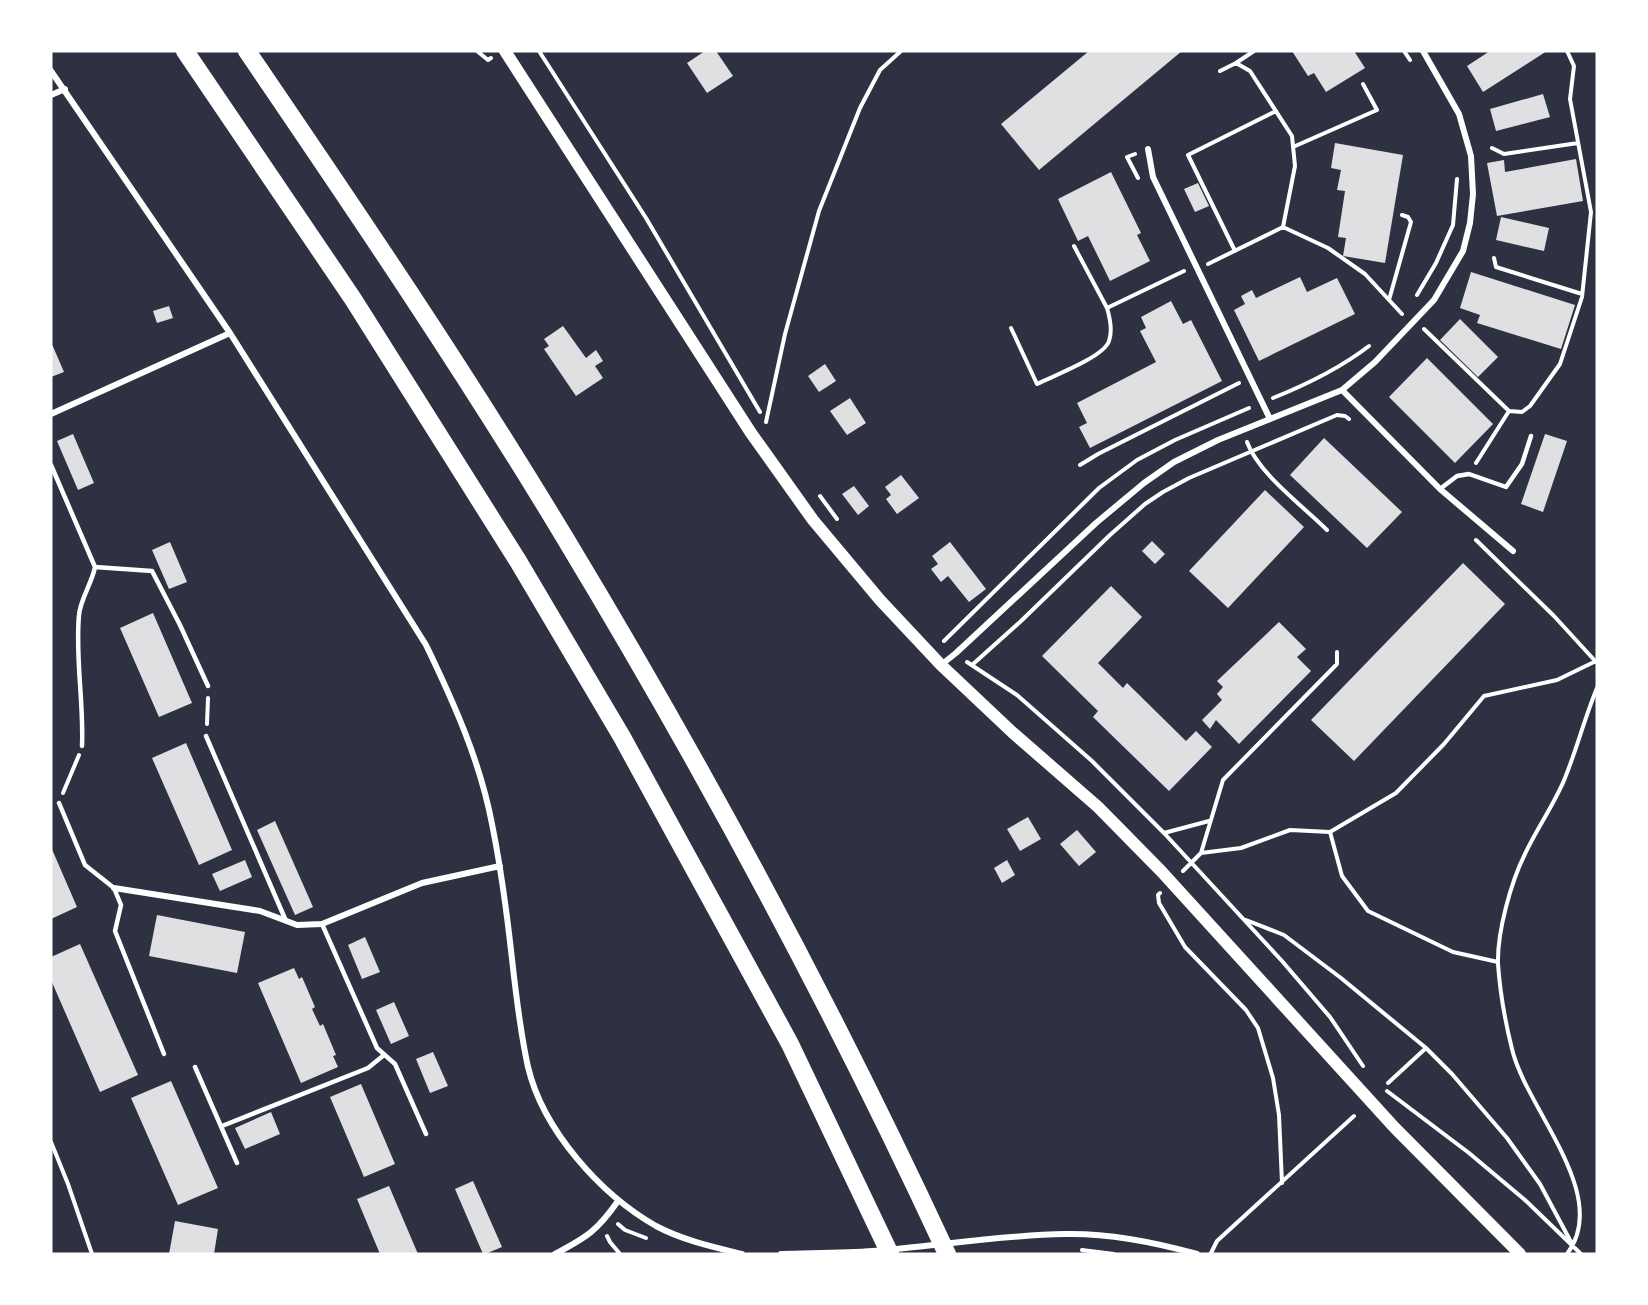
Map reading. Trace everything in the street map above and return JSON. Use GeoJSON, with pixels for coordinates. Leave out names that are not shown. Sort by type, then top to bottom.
{"type":"FeatureCollection","features":[{"type":"Feature","properties":{"kind":"highway"},"geometry":{"type":"LineString","coordinates":[[184,51],[353,299],[518,561],[622,737],[790,1044],[890,1254]]}},
{"type":"Feature","properties":{"kind":"highway"},"geometry":{"type":"LineString","coordinates":[[247,51],[401,279],[564,535],[672,720],[766,888],[837,1026],[947,1254]]}},
{"type":"Feature","properties":{"kind":"main road"},"geometry":{"type":"LineString","coordinates":[[505,51],[758,443],[813,520],[880,600],[941,664],[1012,732],[1098,807],[1171,883],[1394,1127],[1520,1254]]}},
{"type":"Feature","properties":{"kind":"street"},"geometry":{"type":"LineString","coordinates":[[941,664],[956,653],[1096,523],[1144,483],[1174,462],[1218,440],[1342,390],[1375,362],[1434,300],[1462,253],[1470,223],[1473,194],[1471,156],[1459,114],[1423,51]]}},
{"type":"Feature","properties":{"kind":"street"},"geometry":{"type":"LineString","coordinates":[[51,71],[230,333],[426,645],[465,731],[482,783],[500,866],[519,1019],[528,1068],[541,1103],[582,1167],[618,1201],[657,1226],[700,1244],[742,1254]]}},
{"type":"Feature","properties":{"kind":"street"},"geometry":{"type":"LineString","coordinates":[[51,95],[65,89]]}},
{"type":"Feature","properties":{"kind":"street"},"geometry":{"type":"LineString","coordinates":[[1148,149],[1153,177],[1270,418]]}},
{"type":"Feature","properties":{"kind":"street"},"geometry":{"type":"LineString","coordinates":[[51,414],[230,333]]}},
{"type":"Feature","properties":{"kind":"street"},"geometry":{"type":"LineString","coordinates":[[1342,390],[1440,489],[1513,552]]}},
{"type":"Feature","properties":{"kind":"street"},"geometry":{"type":"LineString","coordinates":[[114,888],[260,911],[297,925],[322,924],[422,884],[500,866]]}},
{"type":"Feature","properties":{"kind":"street"},"geometry":{"type":"LineString","coordinates":[[555,1254],[582,1240],[602,1224],[618,1201]]}},
{"type":"Feature","properties":{"kind":"street"},"geometry":{"type":"LineString","coordinates":[[781,1254],[873,1251],[988,1238],[1067,1234],[1125,1238],[1197,1254]]}},
{"type":"Feature","properties":{"kind":"lane"},"geometry":{"type":"LineString","coordinates":[[1440,489],[1456,476],[1469,474],[1506,487],[1522,464],[1531,436]]}},
{"type":"Feature","properties":{"kind":"lane"},"geometry":{"type":"LineString","coordinates":[[51,465],[95,567],[93,580],[79,611],[82,746]]}},
{"type":"Feature","properties":{"kind":"lane"},"geometry":{"type":"LineString","coordinates":[[95,567],[152,570],[208,686]]}},
{"type":"Feature","properties":{"kind":"lane"},"geometry":{"type":"LineString","coordinates":[[206,736],[286,921]]}},
{"type":"Feature","properties":{"kind":"lane"},"geometry":{"type":"LineString","coordinates":[[59,803],[85,865],[114,888],[121,904],[115,931],[164,1054]]}},
{"type":"Feature","properties":{"kind":"lane"},"geometry":{"type":"LineString","coordinates":[[322,924],[377,1048],[395,1064],[426,1134]]}},
{"type":"Feature","properties":{"kind":"lane"},"geometry":{"type":"LineString","coordinates":[[222,1126],[368,1068],[384,1055]]}},
{"type":"Feature","properties":{"kind":"lane"},"geometry":{"type":"LineString","coordinates":[[195,1067],[237,1162]]}},
{"type":"Feature","properties":{"kind":"path"},"geometry":{"type":"LineString","coordinates":[[539,51],[646,218],[772,430]]}},
{"type":"Feature","properties":{"kind":"path"},"geometry":{"type":"LineString","coordinates":[[766,422],[785,334],[819,211],[860,108],[880,70],[901,51]]}},
{"type":"Feature","properties":{"kind":"path"},"geometry":{"type":"LineString","coordinates":[[1220,71],[1254,51]]}},
{"type":"Feature","properties":{"kind":"path"},"geometry":{"type":"LineString","coordinates":[[1414,320],[1509,411],[1522,412],[1530,406],[1560,364],[1582,294],[1591,212],[1570,99],[1574,66],[1567,51]]}},
{"type":"Feature","properties":{"kind":"path"},"geometry":{"type":"LineString","coordinates":[[1236,63],[1250,71],[1292,136],[1295,166],[1283,227]]}},
{"type":"Feature","properties":{"kind":"path"},"geometry":{"type":"LineString","coordinates":[[1293,147],[1377,110],[1363,84]]}},
{"type":"Feature","properties":{"kind":"path"},"geometry":{"type":"LineString","coordinates":[[1235,251],[1188,154],[1276,111]]}},
{"type":"Feature","properties":{"kind":"path"},"geometry":{"type":"LineString","coordinates":[[1492,148],[1504,154],[1578,143]]}},
{"type":"Feature","properties":{"kind":"path"},"geometry":{"type":"LineString","coordinates":[[1389,301],[1411,222],[1408,217],[1402,215]]}},
{"type":"Feature","properties":{"kind":"path"},"geometry":{"type":"LineString","coordinates":[[1197,270],[1283,227]]}},
{"type":"Feature","properties":{"kind":"path"},"geometry":{"type":"LineString","coordinates":[[1283,227],[1328,248],[1365,274],[1402,314]]}},
{"type":"Feature","properties":{"kind":"path"},"geometry":{"type":"LineString","coordinates":[[1011,328],[1037,384],[1100,352],[1109,342],[1111,324],[1107,308],[1074,246]]}},
{"type":"Feature","properties":{"kind":"path"},"geometry":{"type":"LineString","coordinates":[[1494,258],[1496,267],[1582,294]]}},
{"type":"Feature","properties":{"kind":"path"},"geometry":{"type":"LineString","coordinates":[[1107,308],[1184,271]]}},
{"type":"Feature","properties":{"kind":"path"},"geometry":{"type":"LineString","coordinates":[[1080,465],[1239,383]]}},
{"type":"Feature","properties":{"kind":"path"},"geometry":{"type":"LineString","coordinates":[[1469,474],[1509,411]]}},
{"type":"Feature","properties":{"kind":"path"},"geometry":{"type":"LineString","coordinates":[[972,665],[1145,504],[1189,478],[1337,415],[1345,416],[1356,425]]}},
{"type":"Feature","properties":{"kind":"path"},"geometry":{"type":"LineString","coordinates":[[1250,451],[1261,467],[1327,530]]}},
{"type":"Feature","properties":{"kind":"path"},"geometry":{"type":"LineString","coordinates":[[814,489],[842,525]]}},
{"type":"Feature","properties":{"kind":"path"},"geometry":{"type":"LineString","coordinates":[[1201,853],[1241,848],[1290,830],[1330,832],[1396,793],[1443,744],[1484,696],[1557,680],[1595,663],[1554,616],[1469,534]]}},
{"type":"Feature","properties":{"kind":"path"},"geometry":{"type":"LineString","coordinates":[[944,640],[956,653],[1017,696],[1067,739],[1164,833],[1282,961],[1330,1017],[1366,1070]]}},
{"type":"Feature","properties":{"kind":"path"},"geometry":{"type":"LineString","coordinates":[[1282,1183],[1279,1115],[1273,1078],[1258,1029],[1246,1010],[1185,947],[1159,903],[1158,895],[1201,853],[1223,780],[1337,664],[1337,652]]}},
{"type":"Feature","properties":{"kind":"path"},"geometry":{"type":"LineString","coordinates":[[206,736],[208,686]]}},
{"type":"Feature","properties":{"kind":"path"},"geometry":{"type":"LineString","coordinates":[[1567,1254],[1573,1246],[1580,1222],[1579,1198],[1570,1172],[1524,1083],[1512,1052],[1505,1019],[1498,962],[1510,889],[1525,853],[1552,806],[1565,777],[1597,688]]}},
{"type":"Feature","properties":{"kind":"path"},"geometry":{"type":"LineString","coordinates":[[59,803],[82,746]]}},
{"type":"Feature","properties":{"kind":"path"},"geometry":{"type":"LineString","coordinates":[[1164,833],[1210,821]]}},
{"type":"Feature","properties":{"kind":"path"},"geometry":{"type":"LineString","coordinates":[[1330,832],[1342,876],[1368,911],[1453,952],[1498,962]]}},
{"type":"Feature","properties":{"kind":"path"},"geometry":{"type":"LineString","coordinates":[[1243,919],[1284,935],[1341,978],[1426,1048],[1452,1074],[1507,1138],[1540,1184],[1573,1246]]}},
{"type":"Feature","properties":{"kind":"path"},"geometry":{"type":"LineString","coordinates":[[1388,1083],[1426,1048]]}},
{"type":"Feature","properties":{"kind":"path"},"geometry":{"type":"LineString","coordinates":[[1380,1085],[1401,1104],[1469,1153],[1525,1200],[1581,1254]]}},
{"type":"Feature","properties":{"kind":"path"},"geometry":{"type":"LineString","coordinates":[[1210,1254],[1217,1241],[1354,1116]]}},
{"type":"Feature","properties":{"kind":"path"},"geometry":{"type":"LineString","coordinates":[[51,1142],[92,1254]]}},
{"type":"Feature","properties":{"kind":"path"},"geometry":{"type":"LineString","coordinates":[[602,1224],[610,1242],[620,1254]]}},
{"type":"Feature","properties":{"kind":"building"},"geometry":{"type":"Polygon","coordinates":[[[705,51],[716,51],[733,76],[707,93],[687,63],[705,51]]]}},
{"type":"Feature","properties":{"kind":"building"},"geometry":{"type":"Polygon","coordinates":[[[1089,51],[1182,51],[1039,170],[1001,124],[1089,51]]]}},
{"type":"Feature","properties":{"kind":"building"},"geometry":{"type":"Polygon","coordinates":[[[1292,51],[1354,51],[1365,68],[1326,92],[1314,73],[1308,76],[1292,51]]]}},
{"type":"Feature","properties":{"kind":"building"},"geometry":{"type":"Polygon","coordinates":[[[1490,51],[1547,51],[1483,92],[1467,66],[1490,51]]]}},
{"type":"Feature","properties":{"kind":"building"},"geometry":{"type":"Polygon","coordinates":[[[1543,94],[1550,117],[1496,131],[1490,109],[1543,94]]]}},
{"type":"Feature","properties":{"kind":"building"},"geometry":{"type":"Polygon","coordinates":[[[1335,143],[1403,155],[1385,263],[1343,256],[1346,238],[1338,237],[1345,191],[1337,190],[1341,170],[1331,168],[1335,143]]]}},
{"type":"Feature","properties":{"kind":"building"},"geometry":{"type":"Polygon","coordinates":[[[1576,159],[1583,201],[1497,216],[1487,163],[1504,160],[1505,172],[1576,159]]]}},
{"type":"Feature","properties":{"kind":"building"},"geometry":{"type":"Polygon","coordinates":[[[1111,172],[1141,233],[1137,235],[1150,261],[1110,281],[1088,236],[1078,241],[1058,199],[1111,172]]]}},
{"type":"Feature","properties":{"kind":"building"},"geometry":{"type":"Polygon","coordinates":[[[1198,183],[1209,206],[1195,212],[1184,189],[1198,183]]]}},
{"type":"Feature","properties":{"kind":"building"},"geometry":{"type":"Polygon","coordinates":[[[1501,217],[1549,228],[1544,251],[1496,240],[1501,217]]]}},
{"type":"Feature","properties":{"kind":"building"},"geometry":{"type":"Polygon","coordinates":[[[1471,272],[1575,305],[1561,349],[1477,323],[1480,315],[1460,308],[1471,272]]]}},
{"type":"Feature","properties":{"kind":"building"},"geometry":{"type":"Polygon","coordinates":[[[1300,277],[1307,292],[1337,278],[1355,314],[1259,361],[1234,310],[1245,304],[1241,296],[1252,290],[1256,298],[1300,277]]]}},
{"type":"Feature","properties":{"kind":"building"},"geometry":{"type":"Polygon","coordinates":[[[1171,301],[1183,324],[1191,320],[1222,381],[1090,448],[1079,427],[1087,423],[1077,403],[1156,362],[1140,331],[1146,328],[1141,317],[1171,301]]]}},
{"type":"Feature","properties":{"kind":"building"},"geometry":{"type":"Polygon","coordinates":[[[169,306],[173,318],[157,323],[153,311],[169,306]]]}},
{"type":"Feature","properties":{"kind":"building"},"geometry":{"type":"Polygon","coordinates":[[[1460,319],[1498,357],[1478,377],[1440,340],[1460,319]]]}},
{"type":"Feature","properties":{"kind":"building"},"geometry":{"type":"Polygon","coordinates":[[[563,326],[586,358],[596,350],[603,361],[595,366],[603,378],[576,396],[544,349],[549,346],[544,339],[563,326]]]}},
{"type":"Feature","properties":{"kind":"building"},"geometry":{"type":"Polygon","coordinates":[[[51,342],[64,372],[51,377],[51,342]]]}},
{"type":"Feature","properties":{"kind":"building"},"geometry":{"type":"Polygon","coordinates":[[[1427,358],[1493,424],[1455,463],[1389,397],[1427,358]]]}},
{"type":"Feature","properties":{"kind":"building"},"geometry":{"type":"Polygon","coordinates":[[[825,364],[836,381],[819,392],[808,376],[825,364]]]}},
{"type":"Feature","properties":{"kind":"building"},"geometry":{"type":"Polygon","coordinates":[[[850,398],[866,423],[847,435],[830,411],[850,398]]]}},
{"type":"Feature","properties":{"kind":"building"},"geometry":{"type":"Polygon","coordinates":[[[73,434],[94,483],[78,490],[57,441],[73,434]]]}},
{"type":"Feature","properties":{"kind":"building"},"geometry":{"type":"Polygon","coordinates":[[[1545,434],[1567,441],[1543,512],[1521,504],[1545,434]]]}},
{"type":"Feature","properties":{"kind":"building"},"geometry":{"type":"Polygon","coordinates":[[[1324,438],[1402,512],[1367,548],[1290,475],[1324,438]]]}},
{"type":"Feature","properties":{"kind":"building"},"geometry":{"type":"Polygon","coordinates":[[[901,475],[919,498],[897,514],[886,499],[891,495],[885,487],[901,475]]]}},
{"type":"Feature","properties":{"kind":"building"},"geometry":{"type":"Polygon","coordinates":[[[854,486],[869,506],[858,515],[842,494],[854,486]]]}},
{"type":"Feature","properties":{"kind":"building"},"geometry":{"type":"Polygon","coordinates":[[[1265,490],[1304,527],[1228,608],[1189,571],[1265,490]]]}},
{"type":"Feature","properties":{"kind":"building"},"geometry":{"type":"Polygon","coordinates":[[[1152,541],[1165,554],[1155,564],[1142,551],[1152,541]]]}},
{"type":"Feature","properties":{"kind":"building"},"geometry":{"type":"Polygon","coordinates":[[[170,542],[187,582],[169,589],[152,550],[170,542]]]}},
{"type":"Feature","properties":{"kind":"building"},"geometry":{"type":"Polygon","coordinates":[[[950,542],[986,589],[969,602],[948,576],[941,582],[931,569],[938,564],[932,556],[950,542]]]}},
{"type":"Feature","properties":{"kind":"building"},"geometry":{"type":"Polygon","coordinates":[[[1463,563],[1505,604],[1354,761],[1311,720],[1463,563]]]}},
{"type":"Feature","properties":{"kind":"building"},"geometry":{"type":"Polygon","coordinates":[[[1111,586],[1142,617],[1098,663],[1123,688],[1127,683],[1186,741],[1196,731],[1212,747],[1169,791],[1093,717],[1098,711],[1042,656],[1111,586]]]}},
{"type":"Feature","properties":{"kind":"building"},"geometry":{"type":"Polygon","coordinates":[[[153,613],[192,703],[159,717],[120,628],[153,613]]]}},
{"type":"Feature","properties":{"kind":"building"},"geometry":{"type":"Polygon","coordinates":[[[1279,622],[1306,649],[1297,657],[1311,671],[1239,744],[1216,720],[1210,729],[1202,720],[1222,700],[1217,694],[1223,687],[1217,681],[1279,622]]]}},
{"type":"Feature","properties":{"kind":"building"},"geometry":{"type":"Polygon","coordinates":[[[186,743],[232,850],[199,865],[152,758],[186,743]]]}},
{"type":"Feature","properties":{"kind":"building"},"geometry":{"type":"Polygon","coordinates":[[[1028,817],[1041,839],[1020,851],[1007,829],[1028,817]]]}},
{"type":"Feature","properties":{"kind":"building"},"geometry":{"type":"Polygon","coordinates":[[[275,821],[313,907],[295,915],[257,830],[275,821]]]}},
{"type":"Feature","properties":{"kind":"building"},"geometry":{"type":"Polygon","coordinates":[[[1077,830],[1096,852],[1079,866],[1060,844],[1077,830]]]}},
{"type":"Feature","properties":{"kind":"building"},"geometry":{"type":"Polygon","coordinates":[[[51,847],[77,907],[51,919],[51,847]]]}},
{"type":"Feature","properties":{"kind":"building"},"geometry":{"type":"Polygon","coordinates":[[[245,860],[252,877],[220,891],[212,874],[245,860]]]}},
{"type":"Feature","properties":{"kind":"building"},"geometry":{"type":"Polygon","coordinates":[[[1007,860],[1015,875],[1002,883],[994,868],[1007,860]]]}},
{"type":"Feature","properties":{"kind":"building"},"geometry":{"type":"Polygon","coordinates":[[[157,915],[245,932],[237,973],[149,956],[157,915]]]}},
{"type":"Feature","properties":{"kind":"building"},"geometry":{"type":"Polygon","coordinates":[[[365,937],[380,972],[362,979],[348,945],[365,937]]]}},
{"type":"Feature","properties":{"kind":"building"},"geometry":{"type":"Polygon","coordinates":[[[80,944],[138,1075],[100,1092],[51,980],[51,957],[80,944]]]}},
{"type":"Feature","properties":{"kind":"building"},"geometry":{"type":"Polygon","coordinates":[[[294,968],[299,979],[302,977],[315,1007],[312,1009],[320,1026],[323,1024],[336,1055],[333,1056],[338,1067],[301,1083],[258,983],[294,968]]]}},
{"type":"Feature","properties":{"kind":"building"},"geometry":{"type":"Polygon","coordinates":[[[394,1002],[409,1036],[391,1044],[376,1010],[394,1002]]]}},
{"type":"Feature","properties":{"kind":"building"},"geometry":{"type":"Polygon","coordinates":[[[433,1052],[448,1086],[430,1093],[416,1059],[433,1052]]]}},
{"type":"Feature","properties":{"kind":"building"},"geometry":{"type":"Polygon","coordinates":[[[171,1081],[218,1188],[178,1205],[131,1098],[171,1081]]]}},
{"type":"Feature","properties":{"kind":"building"},"geometry":{"type":"Polygon","coordinates":[[[361,1084],[395,1164],[364,1177],[330,1097],[361,1084]]]}},
{"type":"Feature","properties":{"kind":"building"},"geometry":{"type":"Polygon","coordinates":[[[271,1112],[280,1134],[245,1149],[235,1128],[271,1112]]]}},
{"type":"Feature","properties":{"kind":"building"},"geometry":{"type":"Polygon","coordinates":[[[473,1181],[502,1247],[485,1254],[483,1254],[455,1189],[473,1181]]]}},
{"type":"Feature","properties":{"kind":"building"},"geometry":{"type":"Polygon","coordinates":[[[389,1186],[418,1254],[380,1254],[357,1199],[389,1186]]]}},
{"type":"Feature","properties":{"kind":"building"},"geometry":{"type":"Polygon","coordinates":[[[175,1221],[218,1229],[214,1254],[169,1254],[175,1221]]]}}]}
